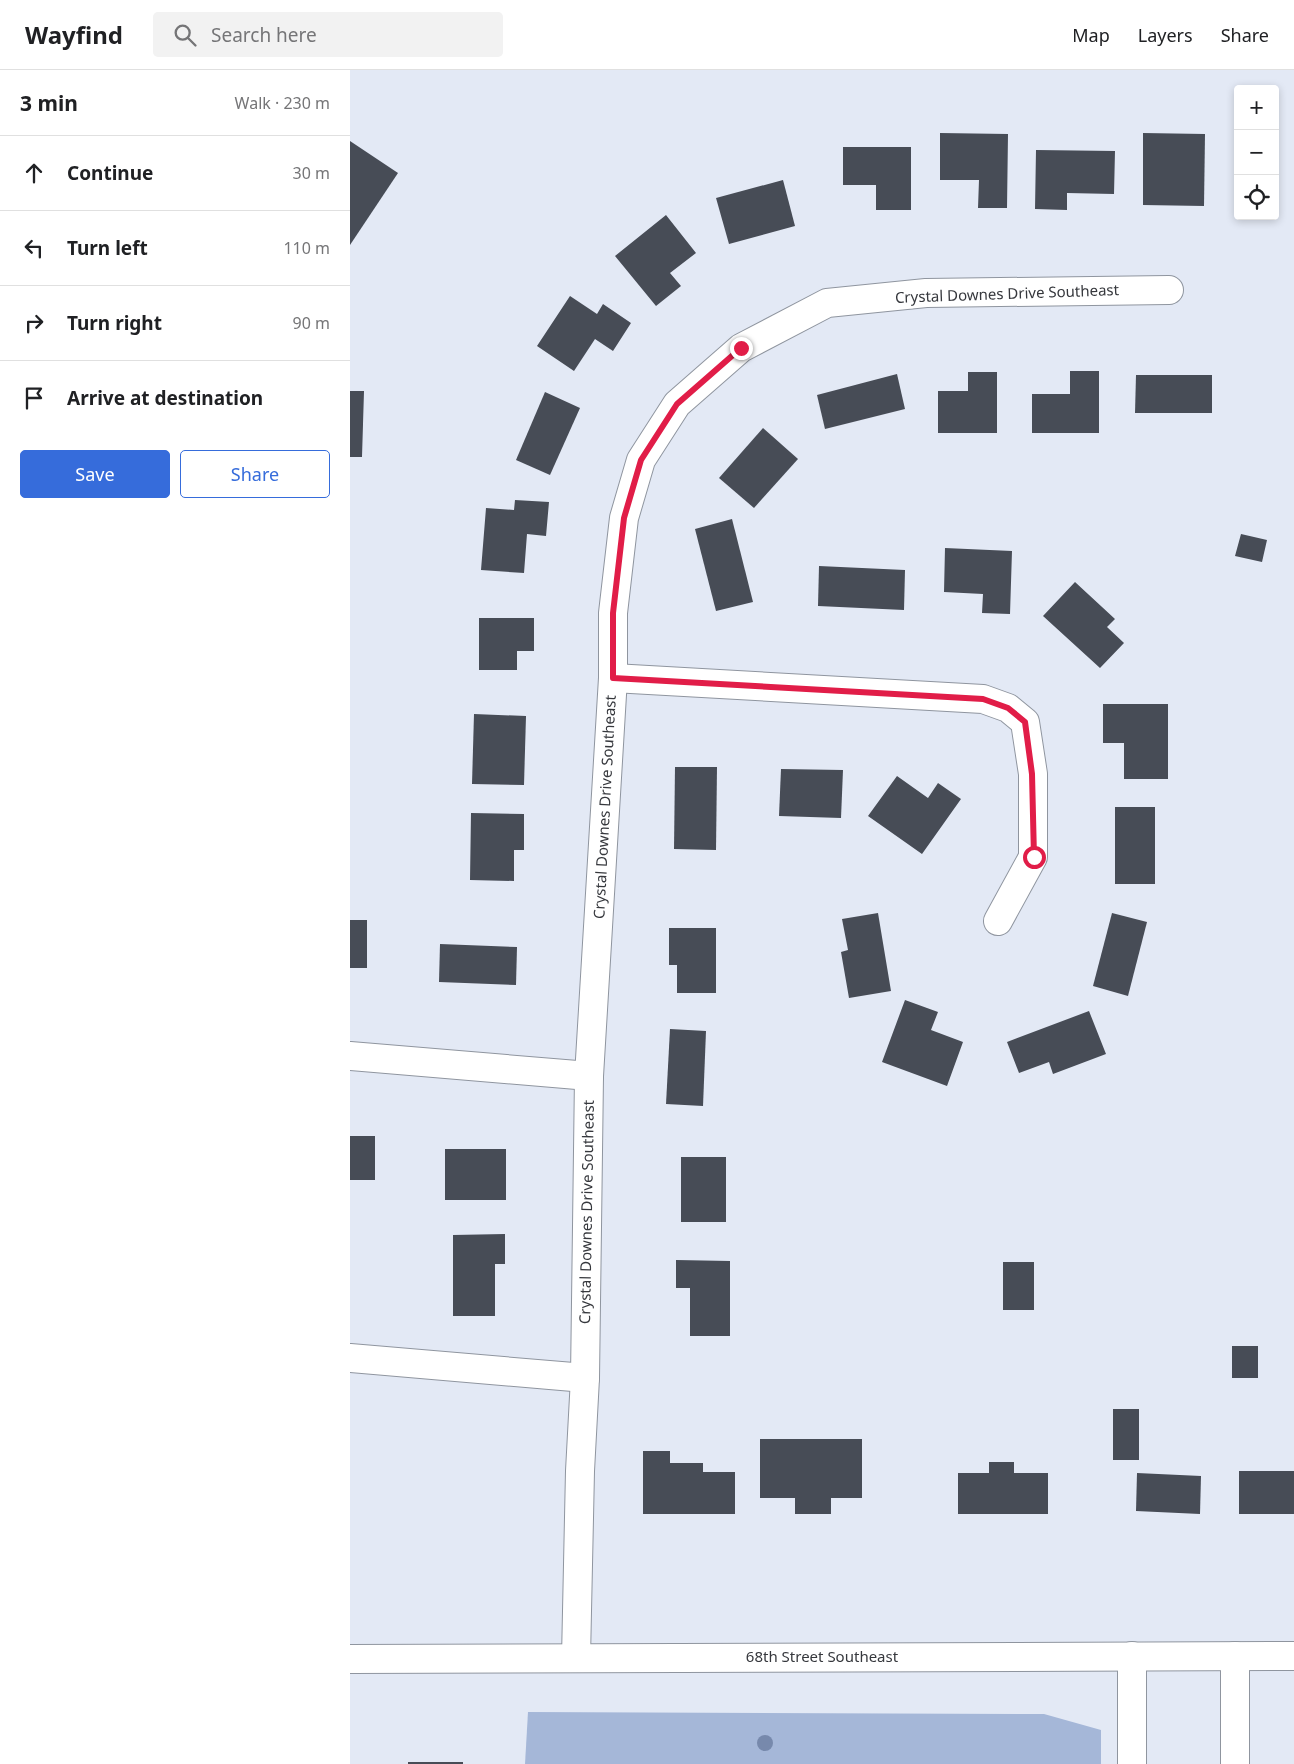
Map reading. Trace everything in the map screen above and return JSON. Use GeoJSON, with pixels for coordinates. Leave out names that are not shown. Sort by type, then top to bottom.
{"type":"FeatureCollection","features":[{"type":"Feature","properties":{"kind":"street","name":"Crystal Downes Drive Southeast"},"geometry":{"type":"LineString","coordinates":[[576,1658],[580,1471],[585,1378],[589,1076],[613,678],[613,613],[624,518],[641,460],[677,404],[741,348],[827,303],[926,292],[1169,290]]}},
{"type":"Feature","properties":{"kind":"street"},"geometry":{"type":"LineString","coordinates":[[613,678],[983,699],[1008,708],[1025,722],[1032,774],[1034,857],[998,921]]}},
{"type":"Feature","properties":{"kind":"street"},"geometry":{"type":"LineString","coordinates":[[350,1056],[589,1076]]}},
{"type":"Feature","properties":{"kind":"street"},"geometry":{"type":"LineString","coordinates":[[350,1358],[585,1378]]}},
{"type":"Feature","properties":{"kind":"street"},"geometry":{"type":"LineString","coordinates":[[1132,1656],[1132,1764]]}},
{"type":"Feature","properties":{"kind":"street"},"geometry":{"type":"LineString","coordinates":[[1235,1656],[1235,1764]]}},
{"type":"Feature","properties":{"kind":"street","name":"68th Street Southeast"},"geometry":{"type":"LineString","coordinates":[[350,1659],[1294,1656]]}},
{"type":"Feature","properties":{"kind":"shaded area"},"geometry":{"type":"Polygon","coordinates":[[[528,1712],[1044,1714],[1101,1730],[1101,1764],[525,1764],[528,1712]]]}},
{"type":"Feature","properties":{"kind":"building"},"geometry":{"type":"Polygon","coordinates":[[[940,133],[1008,134],[1007,208],[978,208],[979,180],[940,180],[940,133]]]}},
{"type":"Feature","properties":{"kind":"building"},"geometry":{"type":"Polygon","coordinates":[[[1143,133],[1205,134],[1204,206],[1143,205],[1143,133]]]}},
{"type":"Feature","properties":{"kind":"building"},"geometry":{"type":"Polygon","coordinates":[[[350,141],[398,173],[350,245],[350,141]]]}},
{"type":"Feature","properties":{"kind":"building"},"geometry":{"type":"Polygon","coordinates":[[[843,147],[911,147],[911,210],[876,210],[876,185],[843,185],[843,147]]]}},
{"type":"Feature","properties":{"kind":"building"},"geometry":{"type":"Polygon","coordinates":[[[1036,150],[1115,151],[1114,194],[1067,193],[1067,210],[1035,209],[1036,150]]]}},
{"type":"Feature","properties":{"kind":"building"},"geometry":{"type":"Polygon","coordinates":[[[783,180],[795,226],[729,244],[716,198],[783,180]]]}},
{"type":"Feature","properties":{"kind":"building"},"geometry":{"type":"Polygon","coordinates":[[[666,215],[696,253],[670,273],[681,286],[656,306],[615,256],[666,215]]]}},
{"type":"Feature","properties":{"kind":"building"},"geometry":{"type":"Polygon","coordinates":[[[570,296],[597,314],[603,304],[631,323],[613,351],[595,339],[574,371],[537,346],[570,296]]]}},
{"type":"Feature","properties":{"kind":"building"},"geometry":{"type":"Polygon","coordinates":[[[1070,371],[1099,371],[1099,433],[1032,433],[1032,394],[1070,394],[1070,371]]]}},
{"type":"Feature","properties":{"kind":"building"},"geometry":{"type":"Polygon","coordinates":[[[968,372],[997,372],[997,433],[938,433],[938,391],[968,391],[968,372]]]}},
{"type":"Feature","properties":{"kind":"building"},"geometry":{"type":"Polygon","coordinates":[[[897,374],[905,409],[825,429],[817,395],[897,374]]]}},
{"type":"Feature","properties":{"kind":"building"},"geometry":{"type":"Polygon","coordinates":[[[1136,375],[1212,375],[1212,413],[1135,413],[1136,375]]]}},
{"type":"Feature","properties":{"kind":"building"},"geometry":{"type":"Polygon","coordinates":[[[350,391],[364,391],[362,457],[350,457],[350,391]]]}},
{"type":"Feature","properties":{"kind":"building"},"geometry":{"type":"Polygon","coordinates":[[[545,392],[580,408],[550,475],[516,460],[545,392]]]}},
{"type":"Feature","properties":{"kind":"building"},"geometry":{"type":"Polygon","coordinates":[[[763,428],[798,459],[754,508],[719,478],[763,428]]]}},
{"type":"Feature","properties":{"kind":"building"},"geometry":{"type":"Polygon","coordinates":[[[515,500],[549,502],[546,536],[527,534],[524,573],[481,570],[486,508],[514,510],[515,500]]]}},
{"type":"Feature","properties":{"kind":"building"},"geometry":{"type":"Polygon","coordinates":[[[732,519],[753,602],[716,611],[695,529],[732,519]]]}},
{"type":"Feature","properties":{"kind":"building"},"geometry":{"type":"Polygon","coordinates":[[[1241,534],[1267,540],[1262,562],[1235,556],[1241,534]]]}},
{"type":"Feature","properties":{"kind":"building"},"geometry":{"type":"Polygon","coordinates":[[[945,548],[1012,551],[1010,614],[982,613],[983,594],[944,592],[945,548]]]}},
{"type":"Feature","properties":{"kind":"building"},"geometry":{"type":"Polygon","coordinates":[[[819,566],[905,570],[904,610],[818,606],[819,566]]]}},
{"type":"Feature","properties":{"kind":"building"},"geometry":{"type":"Polygon","coordinates":[[[1075,582],[1115,619],[1107,627],[1124,643],[1100,668],[1043,616],[1075,582]]]}},
{"type":"Feature","properties":{"kind":"building"},"geometry":{"type":"Polygon","coordinates":[[[479,618],[534,618],[534,651],[517,651],[517,670],[479,670],[479,618]]]}},
{"type":"Feature","properties":{"kind":"building"},"geometry":{"type":"Polygon","coordinates":[[[1103,704],[1168,704],[1168,779],[1124,779],[1124,743],[1103,743],[1103,704]]]}},
{"type":"Feature","properties":{"kind":"building"},"geometry":{"type":"Polygon","coordinates":[[[474,714],[526,716],[524,785],[472,784],[474,714]]]}},
{"type":"Feature","properties":{"kind":"building"},"geometry":{"type":"Polygon","coordinates":[[[675,767],[717,767],[716,850],[674,849],[675,767]]]}},
{"type":"Feature","properties":{"kind":"building"},"geometry":{"type":"Polygon","coordinates":[[[781,769],[843,770],[841,818],[779,816],[781,769]]]}},
{"type":"Feature","properties":{"kind":"building"},"geometry":{"type":"Polygon","coordinates":[[[897,776],[928,798],[938,783],[961,799],[922,854],[868,816],[897,776]]]}},
{"type":"Feature","properties":{"kind":"building"},"geometry":{"type":"Polygon","coordinates":[[[1115,807],[1155,807],[1155,884],[1115,884],[1115,807]]]}},
{"type":"Feature","properties":{"kind":"building"},"geometry":{"type":"Polygon","coordinates":[[[471,813],[524,814],[524,850],[514,850],[514,881],[470,880],[471,813]]]}},
{"type":"Feature","properties":{"kind":"building"},"geometry":{"type":"Polygon","coordinates":[[[878,913],[891,991],[849,998],[841,952],[848,950],[842,919],[878,913]]]}},
{"type":"Feature","properties":{"kind":"building"},"geometry":{"type":"Polygon","coordinates":[[[1112,913],[1147,922],[1128,996],[1093,986],[1112,913]]]}},
{"type":"Feature","properties":{"kind":"building"},"geometry":{"type":"Polygon","coordinates":[[[350,920],[367,920],[367,968],[350,968],[350,920]]]}},
{"type":"Feature","properties":{"kind":"building"},"geometry":{"type":"Polygon","coordinates":[[[669,928],[716,928],[716,993],[677,993],[677,965],[669,965],[669,928]]]}},
{"type":"Feature","properties":{"kind":"building"},"geometry":{"type":"Polygon","coordinates":[[[440,944],[517,947],[516,985],[439,982],[440,944]]]}},
{"type":"Feature","properties":{"kind":"building"},"geometry":{"type":"Polygon","coordinates":[[[905,1000],[938,1012],[931,1030],[963,1042],[947,1086],[882,1062],[905,1000]]]}},
{"type":"Feature","properties":{"kind":"building"},"geometry":{"type":"Polygon","coordinates":[[[1089,1011],[1106,1054],[1053,1074],[1049,1062],[1019,1073],[1007,1042],[1089,1011]]]}},
{"type":"Feature","properties":{"kind":"building"},"geometry":{"type":"Polygon","coordinates":[[[670,1029],[706,1031],[703,1106],[666,1104],[670,1029]]]}},
{"type":"Feature","properties":{"kind":"building"},"geometry":{"type":"Polygon","coordinates":[[[350,1136],[375,1136],[375,1180],[350,1180],[350,1136]]]}},
{"type":"Feature","properties":{"kind":"building"},"geometry":{"type":"Polygon","coordinates":[[[445,1149],[506,1149],[506,1200],[445,1200],[445,1149]]]}},
{"type":"Feature","properties":{"kind":"building"},"geometry":{"type":"Polygon","coordinates":[[[681,1157],[726,1157],[726,1222],[681,1222],[681,1157]]]}},
{"type":"Feature","properties":{"kind":"building"},"geometry":{"type":"Polygon","coordinates":[[[505,1234],[505,1264],[495,1264],[495,1316],[453,1316],[453,1235],[505,1234]]]}},
{"type":"Feature","properties":{"kind":"building"},"geometry":{"type":"Polygon","coordinates":[[[676,1260],[730,1261],[730,1336],[690,1336],[690,1288],[676,1288],[676,1260]]]}},
{"type":"Feature","properties":{"kind":"building"},"geometry":{"type":"Polygon","coordinates":[[[1003,1262],[1034,1262],[1034,1310],[1003,1310],[1003,1262]]]}},
{"type":"Feature","properties":{"kind":"building"},"geometry":{"type":"Polygon","coordinates":[[[1232,1346],[1258,1346],[1258,1378],[1232,1378],[1232,1346]]]}},
{"type":"Feature","properties":{"kind":"building"},"geometry":{"type":"Polygon","coordinates":[[[1113,1409],[1139,1409],[1139,1460],[1113,1460],[1113,1409]]]}},
{"type":"Feature","properties":{"kind":"building"},"geometry":{"type":"Polygon","coordinates":[[[760,1439],[862,1439],[862,1498],[831,1498],[831,1514],[795,1514],[795,1498],[760,1498],[760,1439]]]}},
{"type":"Feature","properties":{"kind":"building"},"geometry":{"type":"Polygon","coordinates":[[[643,1451],[670,1451],[670,1463],[703,1463],[703,1472],[735,1472],[735,1514],[643,1514],[643,1451]]]}},
{"type":"Feature","properties":{"kind":"building"},"geometry":{"type":"Polygon","coordinates":[[[989,1462],[1014,1462],[1014,1473],[1048,1473],[1048,1514],[958,1514],[958,1473],[989,1473],[989,1462]]]}},
{"type":"Feature","properties":{"kind":"building"},"geometry":{"type":"Polygon","coordinates":[[[1239,1471],[1294,1471],[1294,1514],[1239,1514],[1239,1471]]]}},
{"type":"Feature","properties":{"kind":"building"},"geometry":{"type":"Polygon","coordinates":[[[1137,1473],[1201,1476],[1200,1514],[1136,1511],[1137,1473]]]}},
{"type":"Feature","properties":{"kind":"building"},"geometry":{"type":"Polygon","coordinates":[[[408,1762],[463,1762],[463,1764],[408,1764],[408,1762]]]}},
{"type":"Feature","properties":{"kind":"route"},"geometry":{"type":"LineString","coordinates":[[741,348],[677,404],[641,460],[624,518],[613,613],[613,678],[983,699],[1008,708],[1025,722],[1032,774],[1034,857]]}}]}
